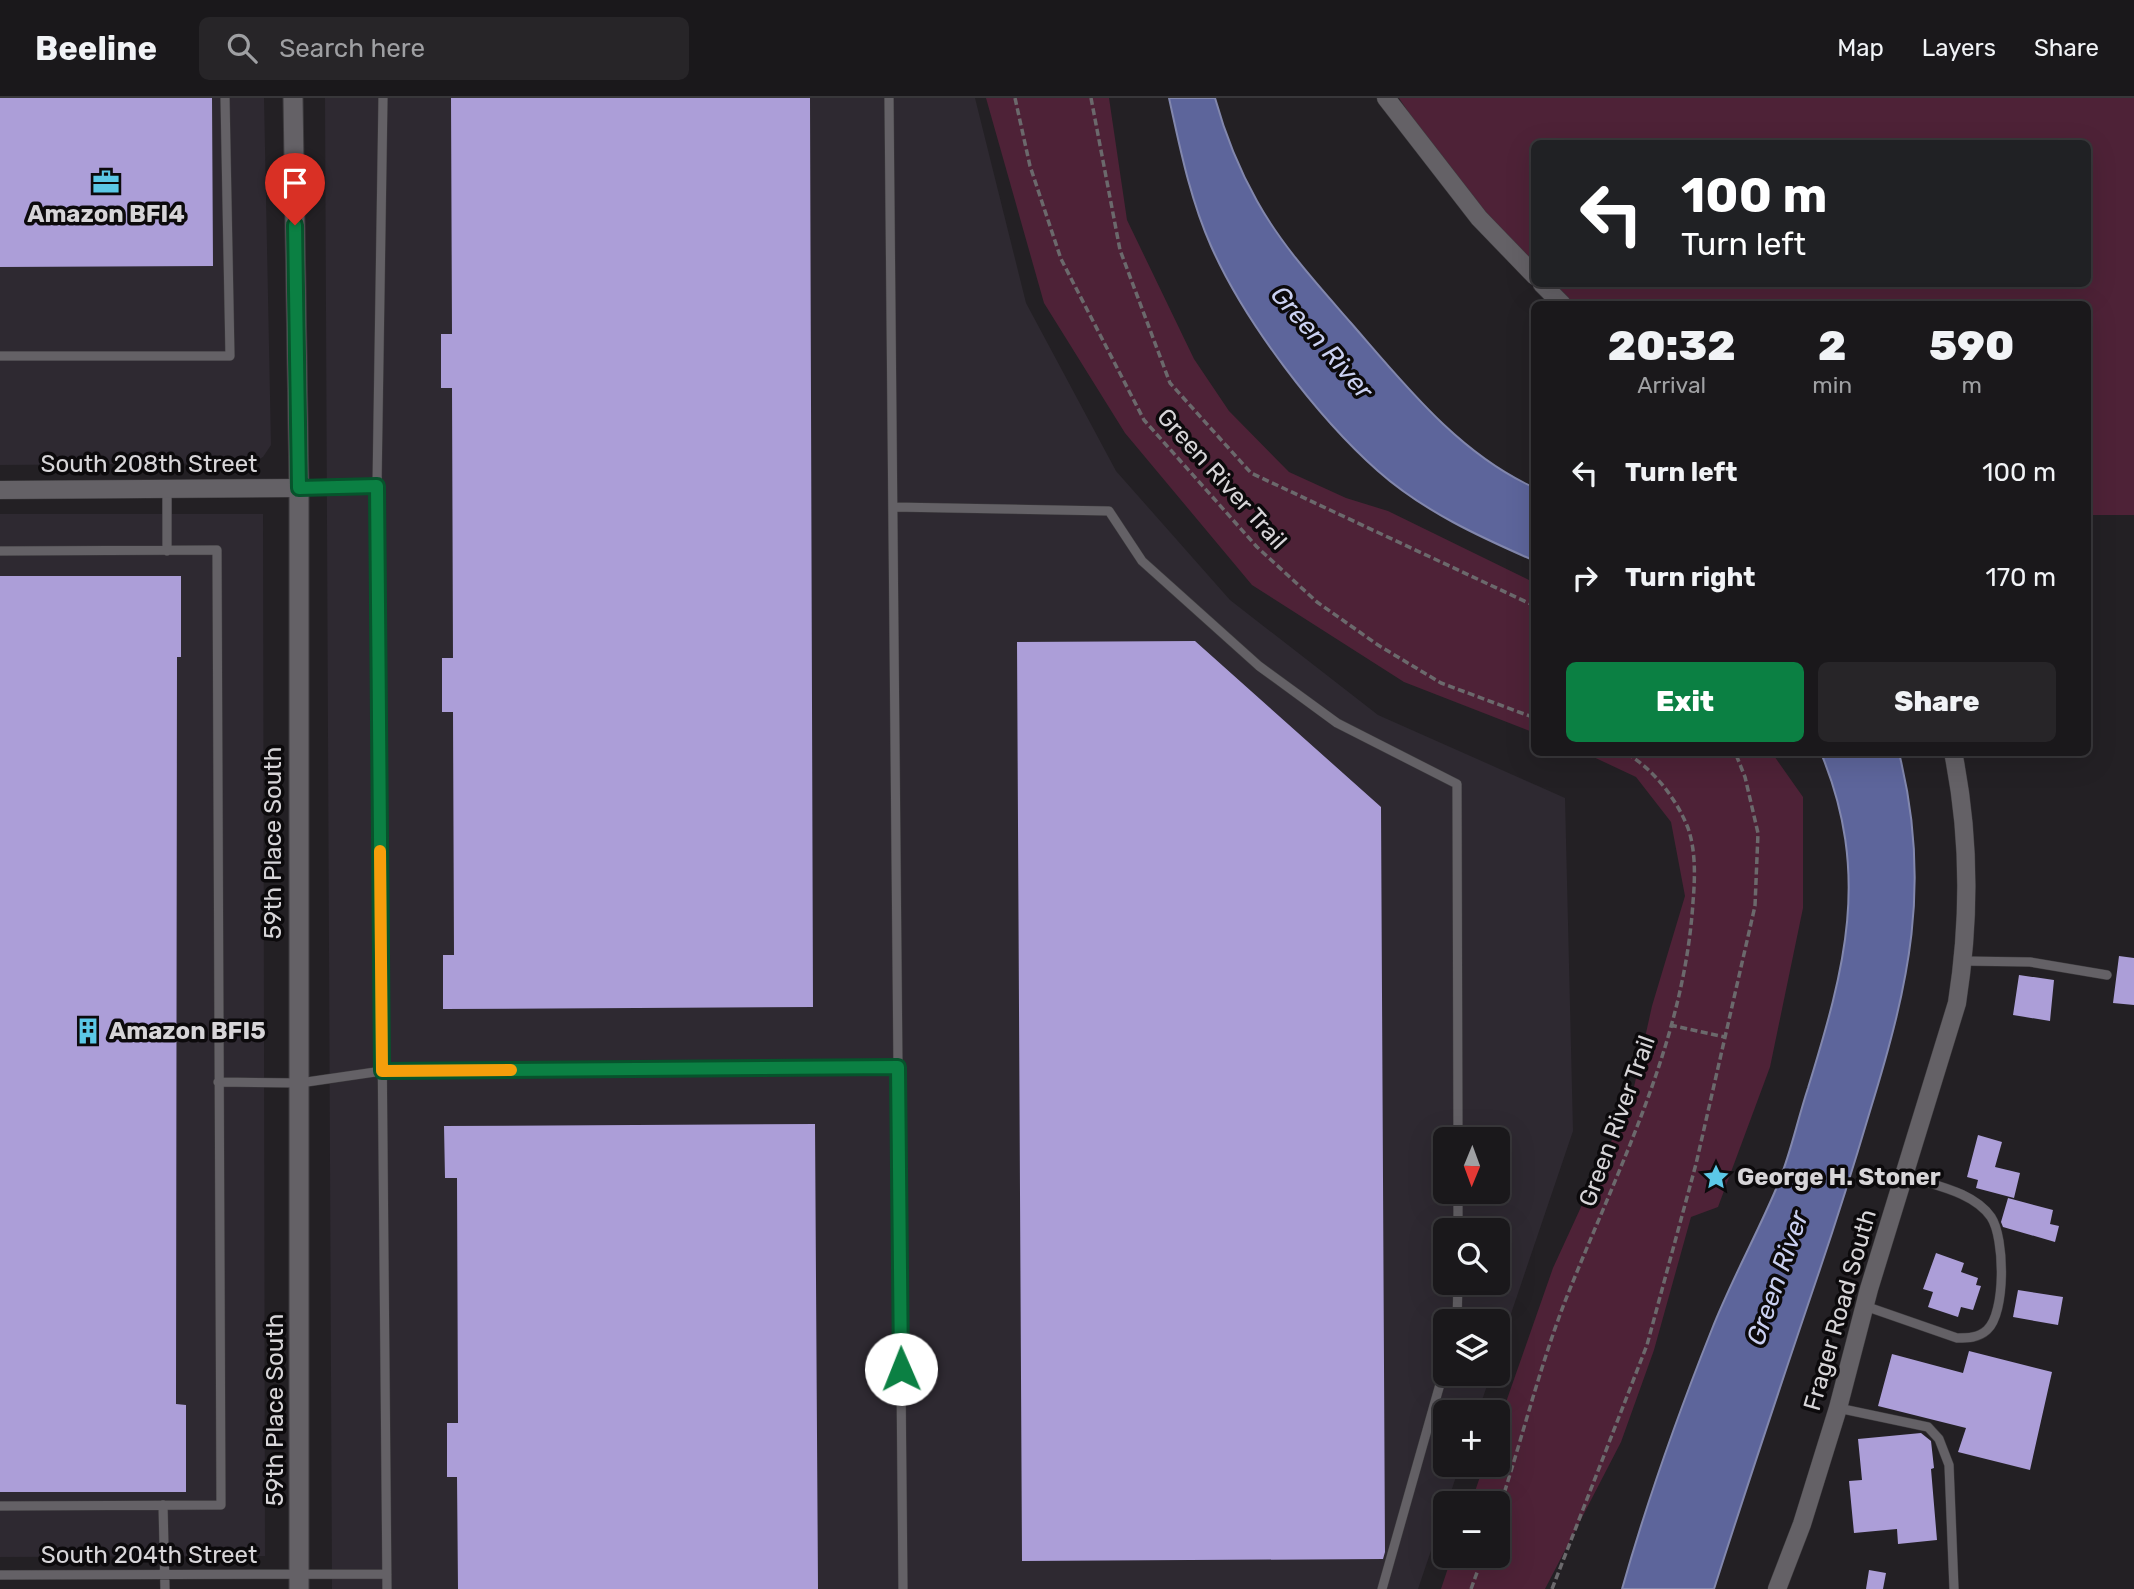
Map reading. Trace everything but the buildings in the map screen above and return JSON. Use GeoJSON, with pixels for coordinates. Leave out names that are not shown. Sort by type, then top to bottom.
{"type":"FeatureCollection","features":[{"type":"Feature","properties":{"kind":"street","name":"59th Place South"},"geometry":{"type":"LineString","coordinates":[[293,98],[299,488],[299,1582]]}},
{"type":"Feature","properties":{"kind":"street"},"geometry":{"type":"LineString","coordinates":[[1386,98],[1479,218],[1531,272]]}},
{"type":"Feature","properties":{"kind":"street"},"geometry":{"type":"LineString","coordinates":[[1545,287],[1559,301]]}},
{"type":"Feature","properties":{"kind":"street","name":"South 208th Street"},"geometry":{"type":"LineString","coordinates":[[0,490],[299,488]]}},
{"type":"Feature","properties":{"kind":"street","name":"Frager Road South"},"geometry":{"type":"LineString","coordinates":[[1777,1589],[1802,1524],[1838,1408],[1865,1306],[1957,1003],[1966,923],[1965,845],[1954,756]]}},
{"type":"Feature","properties":{"kind":"lane"},"geometry":{"type":"LineString","coordinates":[[0,356],[230,356],[225,98]]}},
{"type":"Feature","properties":{"kind":"lane"},"geometry":{"type":"LineString","coordinates":[[383,98],[377,486],[387,1589]]}},
{"type":"Feature","properties":{"kind":"lane"},"geometry":{"type":"LineString","coordinates":[[889,98],[903,1589]]}},
{"type":"Feature","properties":{"kind":"lane"},"geometry":{"type":"LineString","coordinates":[[299,488],[377,486]]}},
{"type":"Feature","properties":{"kind":"lane"},"geometry":{"type":"LineString","coordinates":[[167,490],[167,551]]}},
{"type":"Feature","properties":{"kind":"lane"},"geometry":{"type":"LineString","coordinates":[[893,507],[1109,511],[1142,561],[1259,666],[1336,723],[1457,784],[1458,1127]]}},
{"type":"Feature","properties":{"kind":"lane"},"geometry":{"type":"LineString","coordinates":[[0,551],[217,550],[221,1505],[0,1506]]}},
{"type":"Feature","properties":{"kind":"lane"},"geometry":{"type":"LineString","coordinates":[[1963,961],[2030,962],[2107,975]]}},
{"type":"Feature","properties":{"kind":"lane"},"geometry":{"type":"LineString","coordinates":[[218,1082],[300,1083],[382,1071],[898,1067]]}},
{"type":"Feature","properties":{"kind":"lane"},"geometry":{"type":"LineString","coordinates":[[1865,1306],[1956,1338],[1972,1338],[1986,1331],[1996,1319],[2002,1254],[1999,1234],[1990,1216],[1975,1202],[1960,1194],[1904,1175]]}},
{"type":"Feature","properties":{"kind":"lane"},"geometry":{"type":"LineString","coordinates":[[1382,1589],[1439,1386]]}},
{"type":"Feature","properties":{"kind":"lane"},"geometry":{"type":"LineString","coordinates":[[1838,1408],[1928,1427],[1939,1439],[1949,1465],[1954,1589]]}},
{"type":"Feature","properties":{"kind":"lane"},"geometry":{"type":"LineString","coordinates":[[163,1505],[165,1589]]}},
{"type":"Feature","properties":{"kind":"lane","name":"South 204th Street"},"geometry":{"type":"LineString","coordinates":[[0,1575],[165,1575],[299,1582],[387,1574]]}},
{"type":"Feature","properties":{"kind":"path","name":"Green River Trail"},"geometry":{"type":"LineString","coordinates":[[1016,98],[1030,166],[1061,259],[1144,420],[1256,547],[1318,602],[1378,645],[1441,683],[1531,717]]}},
{"type":"Feature","properties":{"kind":"path"},"geometry":{"type":"LineString","coordinates":[[1091,98],[1120,250],[1170,383],[1251,474],[1531,604]]}},
{"type":"Feature","properties":{"kind":"path","name":"Green River Trail"},"geometry":{"type":"LineString","coordinates":[[1504,1491],[1564,1303],[1629,1151],[1670,1025],[1686,964],[1694,889],[1693,853],[1688,830],[1674,802],[1656,777],[1629,756]]}},
{"type":"Feature","properties":{"kind":"path"},"geometry":{"type":"LineString","coordinates":[[1552,1589],[1647,1345],[1696,1164],[1755,906],[1758,833],[1745,777],[1737,756]]}},
{"type":"Feature","properties":{"kind":"path"},"geometry":{"type":"LineString","coordinates":[[1670,1025],[1725,1037]]}},
{"type":"Feature","properties":{"kind":"path"},"geometry":{"type":"LineString","coordinates":[[1471,1589],[1479,1568]]}},
{"type":"Feature","properties":{"kind":"shaded area"},"geometry":{"type":"Polygon","coordinates":[[[0,98],[264,98],[271,445],[263,457],[251,463],[0,465],[0,98]]]}},
{"type":"Feature","properties":{"kind":"shaded area"},"geometry":{"type":"Polygon","coordinates":[[[325,98],[975,98],[1026,303],[1116,471],[1230,600],[1378,715],[1565,798],[1573,1131],[1510,1317],[1510,1309],[1433,1309],[1433,1386],[1487,1386],[1482,1400],[1433,1400],[1433,1477],[1456,1477],[1451,1491],[1433,1491],[1433,1545],[1418,1589],[332,1589],[325,98]]]}},
{"type":"Feature","properties":{"kind":"shaded area"},"geometry":{"type":"Polygon","coordinates":[[[986,98],[1109,98],[1127,220],[1194,359],[1229,411],[1289,472],[1346,498],[1388,511],[1531,581],[1531,731],[1404,682],[1252,585],[1125,433],[1044,303],[986,98]]]}},
{"type":"Feature","properties":{"kind":"shaded area"},"geometry":{"type":"Polygon","coordinates":[[[1399,98],[2134,98],[2134,515],[2091,515],[2091,301],[1566,301],[1551,287],[2091,287],[2091,140],[1531,140],[1531,265],[1447,170],[1399,98]]]}},
{"type":"Feature","properties":{"kind":"shaded area"},"geometry":{"type":"Polygon","coordinates":[[[0,514],[263,514],[265,1556],[0,1557],[0,514]]]}},
{"type":"Feature","properties":{"kind":"shaded area"},"geometry":{"type":"Polygon","coordinates":[[[1591,756],[1774,756],[1803,797],[1803,908],[1770,1067],[1718,1207],[1691,1217],[1654,1350],[1621,1442],[1545,1589],[1441,1589],[1448,1568],[1510,1568],[1510,1491],[1475,1491],[1480,1477],[1510,1477],[1510,1400],[1507,1400],[1553,1268],[1632,1096],[1652,1006],[1685,896],[1671,822],[1636,777],[1591,756]]]}},
{"type":"Feature","properties":{"kind":"water","name":"Green River"},"geometry":{"type":"Polygon","coordinates":[[[1169,98],[1215,98],[1233,151],[1250,189],[1277,234],[1301,264],[1434,416],[1482,456],[1507,474],[1531,486],[1531,559],[1453,522],[1414,499],[1378,471],[1331,424],[1262,336],[1225,275],[1191,192],[1169,98]]]}},
{"type":"Feature","properties":{"kind":"water","name":"Green River"},"geometry":{"type":"Polygon","coordinates":[[[1822,756],[1900,756],[1909,801],[1915,891],[1905,977],[1884,1065],[1839,1212],[1714,1589],[1622,1589],[1652,1490],[1699,1361],[1781,1177],[1833,1002],[1842,961],[1849,881],[1845,840],[1836,797],[1822,756]]]}},
{"type":"Feature","properties":{"kind":"slow traffic"},"geometry":{"type":"LineString","coordinates":[[380,851],[382,1071],[511,1070]]}},
{"type":"Feature","properties":{"kind":"place","name":"Amazon BFI4"},"geometry":{"type":"Point","coordinates":[106,182]}},
{"type":"Feature","properties":{"kind":"place","name":"Amazon BFI5"},"geometry":{"type":"Point","coordinates":[88,1031]}},
{"type":"Feature","properties":{"kind":"place","name":"George H. Stoner"},"geometry":{"type":"Point","coordinates":[1716,1177]}},
{"type":"Feature","properties":{"kind":"route"},"geometry":{"type":"LineString","coordinates":[[295,225],[299,488],[377,486],[382,1071],[898,1067],[901,1369]]}}]}
